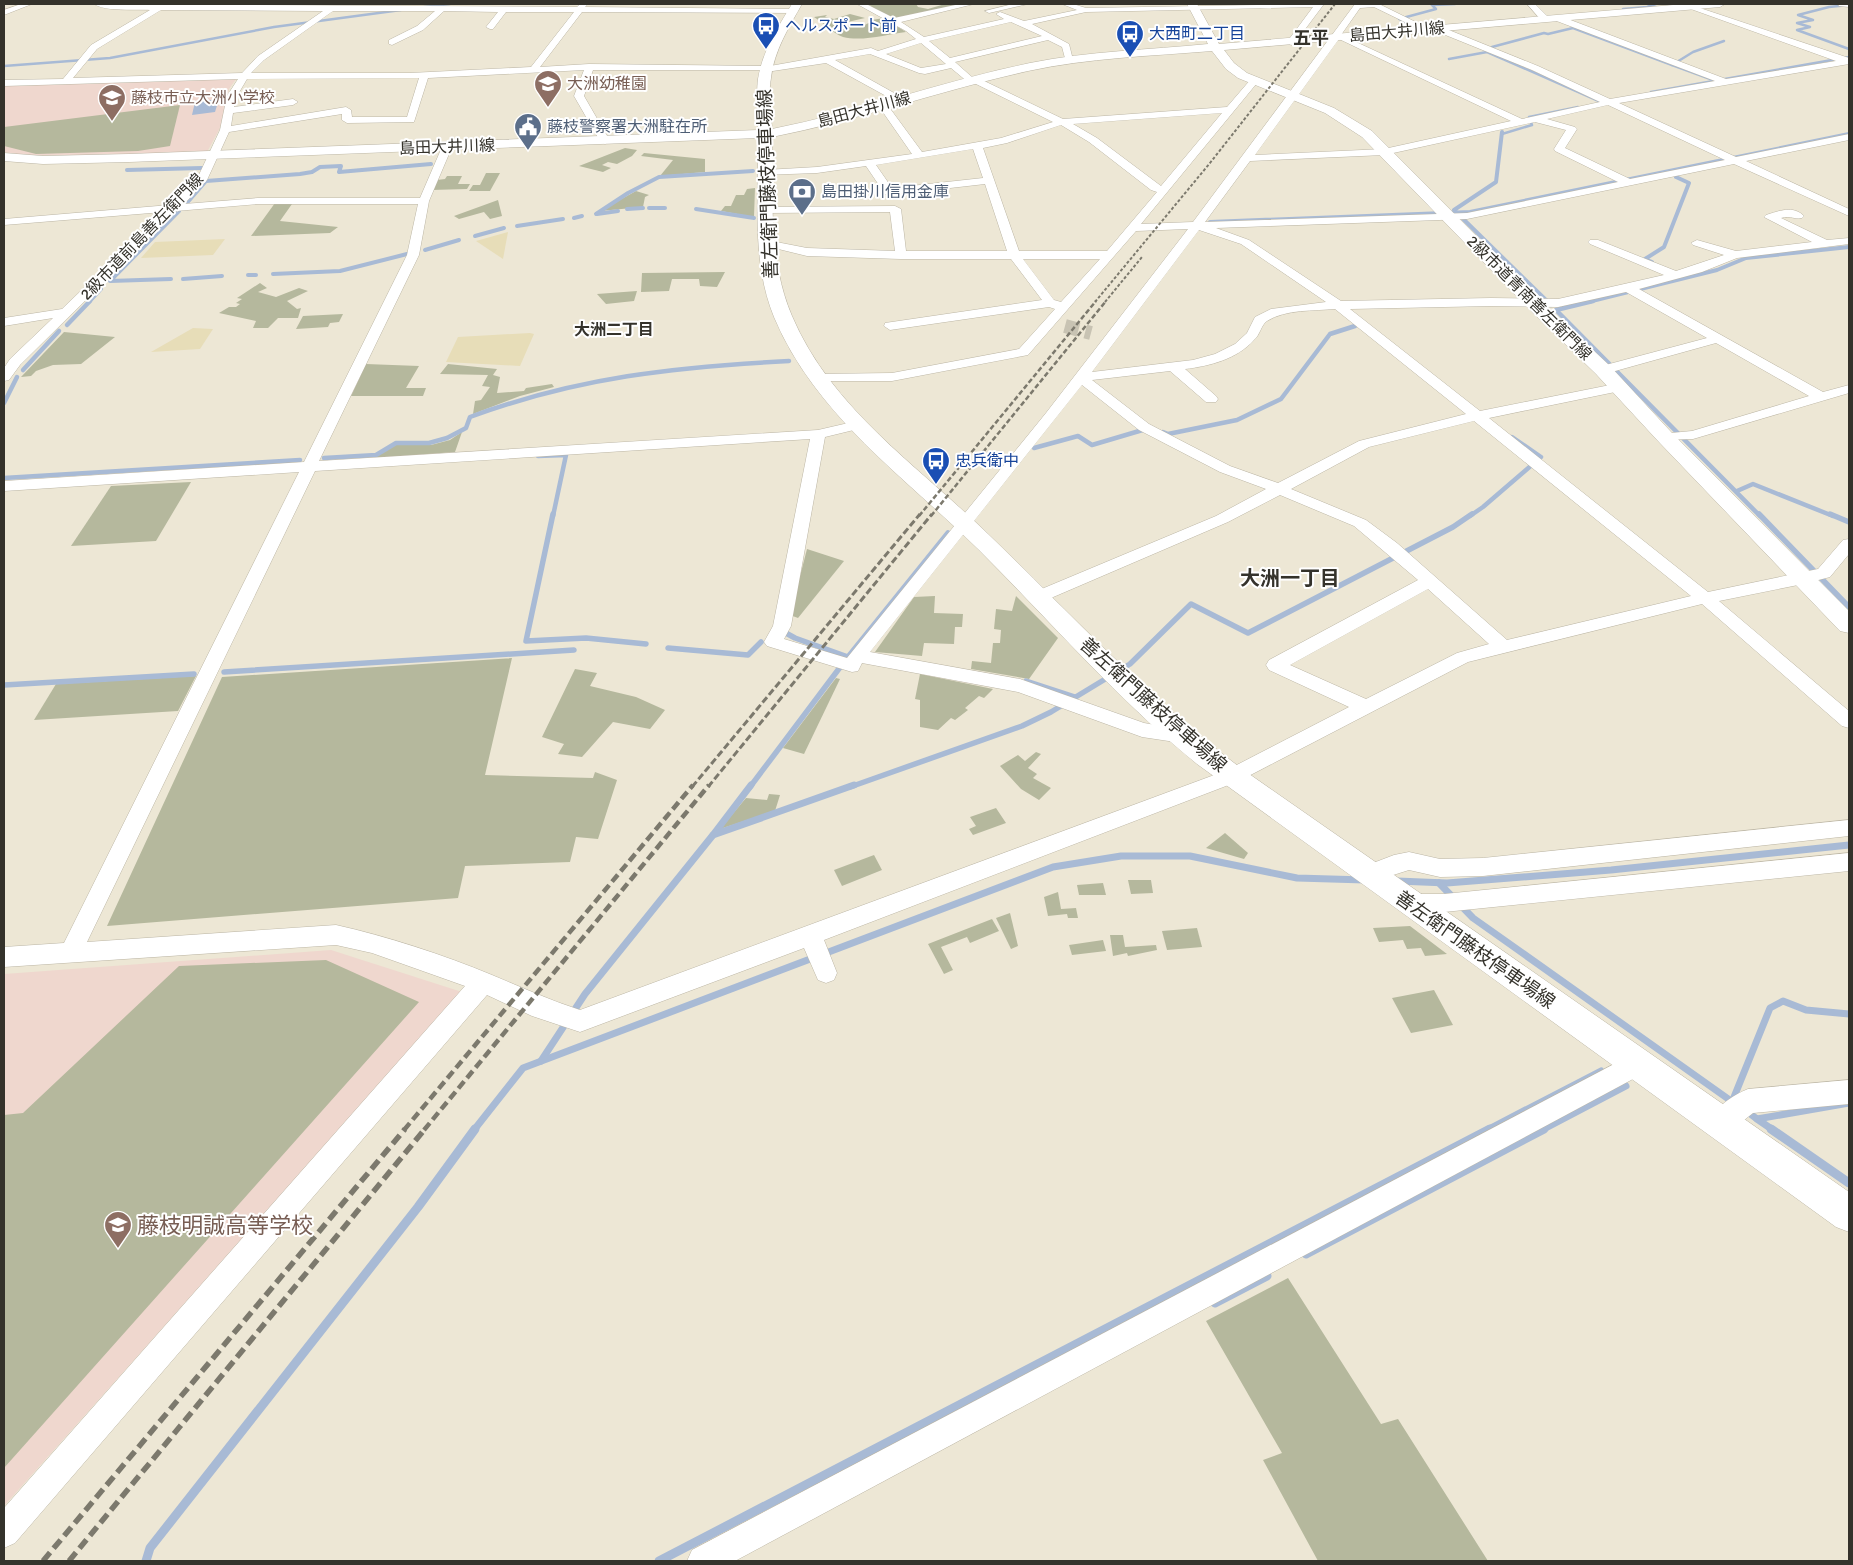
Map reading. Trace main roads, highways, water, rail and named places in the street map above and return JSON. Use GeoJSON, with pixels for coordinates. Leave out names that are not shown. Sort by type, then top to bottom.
{"type":"FeatureCollection","features":[{"type":"Feature","properties":{"kind":"main road","name":"島田大井川線"},"geometry":{"type":"LineString","coordinates":[[4,158],[43,160],[215,155],[764,134],[801,127],[1008,71],[1069,60],[1338,38],[1685,5],[1720,4]]}},
{"type":"Feature","properties":{"kind":"main road","name":"2級市道青南善左衛門線"},"geometry":{"type":"LineString","coordinates":[[1193,6],[1217,48],[1234,71],[1254,81],[1343,116],[1368,134],[1534,304],[1603,370],[1665,437],[1849,625]]}},
{"type":"Feature","properties":{"kind":"main road","name":"善左衛門藤枝停車場線"},"geometry":{"type":"LineString","coordinates":[[795,8],[776,38],[764,80],[766,243],[771,285],[780,313],[792,339],[819,378],[857,425],[966,525],[1182,736],[1232,776],[1849,1214]]}},
{"type":"Feature","properties":{"kind":"main road"},"geometry":{"type":"LineString","coordinates":[[4,166],[43,160]]}},
{"type":"Feature","properties":{"kind":"water"},"geometry":{"type":"Polygon","coordinates":[[[219,99],[215,112],[192,115],[195,102],[219,99]]]}},
{"type":"Feature","properties":{"kind":"waterway"},"geometry":{"type":"LineString","coordinates":[[424,7],[450,4]]}},
{"type":"Feature","properties":{"kind":"waterway"},"geometry":{"type":"LineString","coordinates":[[1407,28],[1415,27],[1399,19],[1436,9],[1431,4]]}},
{"type":"Feature","properties":{"kind":"waterway"},"geometry":{"type":"LineString","coordinates":[[1433,5],[1455,4]]}},
{"type":"Feature","properties":{"kind":"waterway"},"geometry":{"type":"LineString","coordinates":[[1623,9],[1647,7],[1656,4]]}},
{"type":"Feature","properties":{"kind":"waterway"},"geometry":{"type":"LineString","coordinates":[[1849,5],[1829,7],[1798,15],[1813,20],[1797,23],[1810,27],[1797,30],[1849,49]]}},
{"type":"Feature","properties":{"kind":"waterway"},"geometry":{"type":"LineString","coordinates":[[4,66],[110,58],[274,27],[401,10]]}},
{"type":"Feature","properties":{"kind":"waterway"},"geometry":{"type":"LineString","coordinates":[[1492,47],[1544,33],[1548,34],[1573,28],[1672,65]]}},
{"type":"Feature","properties":{"kind":"waterway"},"geometry":{"type":"LineString","coordinates":[[1672,65],[1693,52],[1724,41]]}},
{"type":"Feature","properties":{"kind":"waterway"},"geometry":{"type":"LineString","coordinates":[[1449,59],[1487,52],[1601,102]]}},
{"type":"Feature","properties":{"kind":"waterway"},"geometry":{"type":"LineString","coordinates":[[1651,92],[1849,57]]}},
{"type":"Feature","properties":{"kind":"waterway"},"geometry":{"type":"LineString","coordinates":[[1672,65],[1713,80]]}},
{"type":"Feature","properties":{"kind":"waterway"},"geometry":{"type":"LineString","coordinates":[[1502,134],[1532,125],[1529,117],[1578,107]]}},
{"type":"Feature","properties":{"kind":"waterway"},"geometry":{"type":"LineString","coordinates":[[1457,213],[1454,210],[1496,182],[1502,132]]}},
{"type":"Feature","properties":{"kind":"waterway"},"geometry":{"type":"LineString","coordinates":[[1457,213],[1470,212],[1849,134]]}},
{"type":"Feature","properties":{"kind":"waterway"},"geometry":{"type":"LineString","coordinates":[[186,204],[206,181],[300,174],[312,172],[320,167],[341,166],[339,172],[431,164]]}},
{"type":"Feature","properties":{"kind":"waterway"},"geometry":{"type":"LineString","coordinates":[[127,170],[202,168]]}},
{"type":"Feature","properties":{"kind":"waterway"},"geometry":{"type":"LineString","coordinates":[[596,214],[628,193],[659,177],[753,171]]}},
{"type":"Feature","properties":{"kind":"waterway"},"geometry":{"type":"LineString","coordinates":[[1652,262],[1645,259],[1664,247],[1689,183],[1676,177]]}},
{"type":"Feature","properties":{"kind":"waterway"},"geometry":{"type":"LineString","coordinates":[[627,209],[643,208]]}},
{"type":"Feature","properties":{"kind":"waterway"},"geometry":{"type":"LineString","coordinates":[[649,208],[665,208]]}},
{"type":"Feature","properties":{"kind":"waterway"},"geometry":{"type":"LineString","coordinates":[[696,209],[754,218]]}},
{"type":"Feature","properties":{"kind":"waterway"},"geometry":{"type":"LineString","coordinates":[[171,279],[110,281],[179,211]]}},
{"type":"Feature","properties":{"kind":"waterway"},"geometry":{"type":"LineString","coordinates":[[597,214],[618,211]]}},
{"type":"Feature","properties":{"kind":"waterway"},"geometry":{"type":"LineString","coordinates":[[1210,222],[1457,213]]}},
{"type":"Feature","properties":{"kind":"waterway"},"geometry":{"type":"LineString","coordinates":[[1457,213],[1548,302]]}},
{"type":"Feature","properties":{"kind":"waterway"},"geometry":{"type":"LineString","coordinates":[[574,218],[582,216]]}},
{"type":"Feature","properties":{"kind":"waterway"},"geometry":{"type":"LineString","coordinates":[[517,226],[563,219]]}},
{"type":"Feature","properties":{"kind":"waterway"},"geometry":{"type":"LineString","coordinates":[[475,236],[504,228]]}},
{"type":"Feature","properties":{"kind":"waterway"},"geometry":{"type":"LineString","coordinates":[[425,250],[459,240]]}},
{"type":"Feature","properties":{"kind":"waterway"},"geometry":{"type":"LineString","coordinates":[[1588,302],[1717,270],[1746,258],[1849,247]]}},
{"type":"Feature","properties":{"kind":"waterway"},"geometry":{"type":"LineString","coordinates":[[273,274],[340,271],[407,254]]}},
{"type":"Feature","properties":{"kind":"waterway"},"geometry":{"type":"LineString","coordinates":[[248,275],[256,275]]}},
{"type":"Feature","properties":{"kind":"waterway"},"geometry":{"type":"LineString","coordinates":[[183,279],[222,276]]}},
{"type":"Feature","properties":{"kind":"waterway"},"geometry":{"type":"LineString","coordinates":[[89,302],[101,289]]}},
{"type":"Feature","properties":{"kind":"waterway"},"geometry":{"type":"LineString","coordinates":[[67,325],[90,301]]}},
{"type":"Feature","properties":{"kind":"waterway"},"geometry":{"type":"LineString","coordinates":[[1593,301],[1556,310],[1760,516]]}},
{"type":"Feature","properties":{"kind":"waterway"},"geometry":{"type":"LineString","coordinates":[[1548,302],[1551,305]]}},
{"type":"Feature","properties":{"kind":"waterway"},"geometry":{"type":"LineString","coordinates":[[1163,432],[1168,434],[1237,420],[1281,399],[1330,334],[1355,326]]}},
{"type":"Feature","properties":{"kind":"waterway"},"geometry":{"type":"LineString","coordinates":[[23,370],[59,331]]}},
{"type":"Feature","properties":{"kind":"waterway"},"geometry":{"type":"LineString","coordinates":[[324,458],[376,455],[396,443],[429,443],[447,438],[466,428],[470,417],[510,403],[588,383],[666,371],[789,361]]}},
{"type":"Feature","properties":{"kind":"waterway"},"geometry":{"type":"LineString","coordinates":[[4,403],[17,377]]}},
{"type":"Feature","properties":{"kind":"waterway"},"geometry":{"type":"LineString","coordinates":[[1034,448],[1078,436],[1092,445],[1146,429]]}},
{"type":"Feature","properties":{"kind":"waterway"},"geometry":{"type":"LineString","coordinates":[[1470,516],[1541,457],[1512,437]]}},
{"type":"Feature","properties":{"kind":"waterway"},"geometry":{"type":"LineString","coordinates":[[538,456],[566,455],[553,516]]}},
{"type":"Feature","properties":{"kind":"waterway"},"geometry":{"type":"LineString","coordinates":[[4,478],[300,460]]}},
{"type":"Feature","properties":{"kind":"waterway"},"geometry":{"type":"LineString","coordinates":[[1737,491],[1753,484],[1833,516]]}},
{"type":"Feature","properties":{"kind":"waterway"},"geometry":{"type":"LineString","coordinates":[[553,514],[526,641],[586,638],[646,644]]}},
{"type":"Feature","properties":{"kind":"waterway"},"geometry":{"type":"LineString","coordinates":[[850,787],[1022,726],[1051,712],[1130,664],[1191,604],[1248,633],[1453,527],[1472,514]]}},
{"type":"Feature","properties":{"kind":"waterway"},"geometry":{"type":"LineString","coordinates":[[1759,514],[1849,607]]}},
{"type":"Feature","properties":{"kind":"waterway"},"geometry":{"type":"LineString","coordinates":[[1830,514],[1849,522]]}},
{"type":"Feature","properties":{"kind":"waterway"},"geometry":{"type":"LineString","coordinates":[[784,632],[795,638],[848,657],[948,533]]}},
{"type":"Feature","properties":{"kind":"waterway"},"geometry":{"type":"LineString","coordinates":[[668,648],[748,655],[761,642]]}},
{"type":"Feature","properties":{"kind":"waterway"},"geometry":{"type":"LineString","coordinates":[[224,672],[574,650]]}},
{"type":"Feature","properties":{"kind":"waterway"},"geometry":{"type":"LineString","coordinates":[[750,787],[844,662]]}},
{"type":"Feature","properties":{"kind":"waterway"},"geometry":{"type":"LineString","coordinates":[[4,685],[194,674]]}},
{"type":"Feature","properties":{"kind":"waterway"},"geometry":{"type":"LineString","coordinates":[[1026,681],[1075,697]]}},
{"type":"Feature","properties":{"kind":"waterway"},"geometry":{"type":"LineString","coordinates":[[713,835],[751,785]]}},
{"type":"Feature","properties":{"kind":"waterway"},"geometry":{"type":"LineString","coordinates":[[713,835],[854,785]]}},
{"type":"Feature","properties":{"kind":"waterway"},"geometry":{"type":"LineString","coordinates":[[541,1061],[585,994],[713,835]]}},
{"type":"Feature","properties":{"kind":"waterway"},"geometry":{"type":"LineString","coordinates":[[1397,881],[1447,883],[1611,870],[1849,845]]}},
{"type":"Feature","properties":{"kind":"waterway"},"geometry":{"type":"LineString","coordinates":[[474,1130],[523,1068],[1053,867],[1121,856],[1190,856],[1297,878],[1365,880]]}},
{"type":"Feature","properties":{"kind":"waterway"},"geometry":{"type":"LineString","coordinates":[[1439,883],[1473,918],[1732,1102]]}},
{"type":"Feature","properties":{"kind":"waterway"},"geometry":{"type":"LineString","coordinates":[[1732,1102],[1770,1008],[1783,1001],[1806,1010],[1849,1014]]}},
{"type":"Feature","properties":{"kind":"waterway"},"geometry":{"type":"LineString","coordinates":[[1487,1130],[1601,1071]]}},
{"type":"Feature","properties":{"kind":"waterway"},"geometry":{"type":"LineString","coordinates":[[1542,1130],[1626,1086]]}},
{"type":"Feature","properties":{"kind":"waterway"},"geometry":{"type":"LineString","coordinates":[[1757,1119],[1849,1103]]}},
{"type":"Feature","properties":{"kind":"waterway"},"geometry":{"type":"LineString","coordinates":[[1745,1110],[1757,1119]]}},
{"type":"Feature","properties":{"kind":"waterway"},"geometry":{"type":"LineString","coordinates":[[1757,1119],[1773,1130]]}},
{"type":"Feature","properties":{"kind":"waterway"},"geometry":{"type":"LineString","coordinates":[[146,1561],[150,1548],[418,1207],[475,1129]]}},
{"type":"Feature","properties":{"kind":"waterway"},"geometry":{"type":"LineString","coordinates":[[659,1561],[1490,1129]]}},
{"type":"Feature","properties":{"kind":"waterway"},"geometry":{"type":"LineString","coordinates":[[1306,1254],[1544,1129]]}},
{"type":"Feature","properties":{"kind":"waterway"},"geometry":{"type":"LineString","coordinates":[[1771,1129],[1849,1183]]}},
{"type":"Feature","properties":{"kind":"waterway"},"geometry":{"type":"LineString","coordinates":[[1215,1303],[1267,1276]]}},
{"type":"Feature","properties":{"kind":"tunnel"},"geometry":{"type":"LineString","coordinates":[[1065,326],[1091,333]]}},
{"type":"Feature","properties":{"kind":"railway"},"geometry":{"type":"LineString","coordinates":[[1095,302],[1210,163],[1335,4]]}},
{"type":"Feature","properties":{"kind":"railway"},"geometry":{"type":"LineString","coordinates":[[1105,302],[1142,257]]}},
{"type":"Feature","properties":{"kind":"railway"},"geometry":{"type":"LineString","coordinates":[[919,516],[1096,301]]}},
{"type":"Feature","properties":{"kind":"railway"},"geometry":{"type":"LineString","coordinates":[[931,516],[1106,301]]}},
{"type":"Feature","properties":{"kind":"railway"},"geometry":{"type":"LineString","coordinates":[[692,787],[920,514]]}},
{"type":"Feature","properties":{"kind":"railway"},"geometry":{"type":"LineString","coordinates":[[708,787],[932,514]]}},
{"type":"Feature","properties":{"kind":"railway"},"geometry":{"type":"LineString","coordinates":[[404,1130],[693,785]]}},
{"type":"Feature","properties":{"kind":"railway"},"geometry":{"type":"LineString","coordinates":[[424,1130],[709,785]]}},
{"type":"Feature","properties":{"kind":"railway"},"geometry":{"type":"LineString","coordinates":[[43,1561],[405,1129]]}},
{"type":"Feature","properties":{"kind":"railway"},"geometry":{"type":"LineString","coordinates":[[69,1561],[425,1129]]}},
{"type":"Feature","properties":{"kind":"place","name":"ヘルスポート前"},"geometry":{"type":"Point","coordinates":[766,50]}},
{"type":"Feature","properties":{"kind":"place","name":"大西町二丁目"},"geometry":{"type":"Point","coordinates":[1130,58]}},
{"type":"Feature","properties":{"kind":"place","name":"大洲幼稚園"},"geometry":{"type":"Point","coordinates":[548,108]}},
{"type":"Feature","properties":{"kind":"place","name":"藤枝市立大洲小学校"},"geometry":{"type":"Point","coordinates":[112,122]}},
{"type":"Feature","properties":{"kind":"place","name":"藤枝警察署大洲駐在所"},"geometry":{"type":"Point","coordinates":[528,151]}},
{"type":"Feature","properties":{"kind":"place","name":"島田掛川信用金庫"},"geometry":{"type":"Point","coordinates":[802,216]}},
{"type":"Feature","properties":{"kind":"place","name":"忠兵衛中"},"geometry":{"type":"Point","coordinates":[936,485]}},
{"type":"Feature","properties":{"kind":"place","name":"藤枝明誠高等学校"},"geometry":{"type":"Point","coordinates":[118,1249]}},
{"type":"Feature","properties":{"kind":"district","name":"五平"},"geometry":{"type":"Point","coordinates":[1311,38]}},
{"type":"Feature","properties":{"kind":"district","name":"大洲二丁目"},"geometry":{"type":"Point","coordinates":[614,330]}},
{"type":"Feature","properties":{"kind":"district","name":"大洲一丁目"},"geometry":{"type":"Point","coordinates":[1290,578]}}]}
